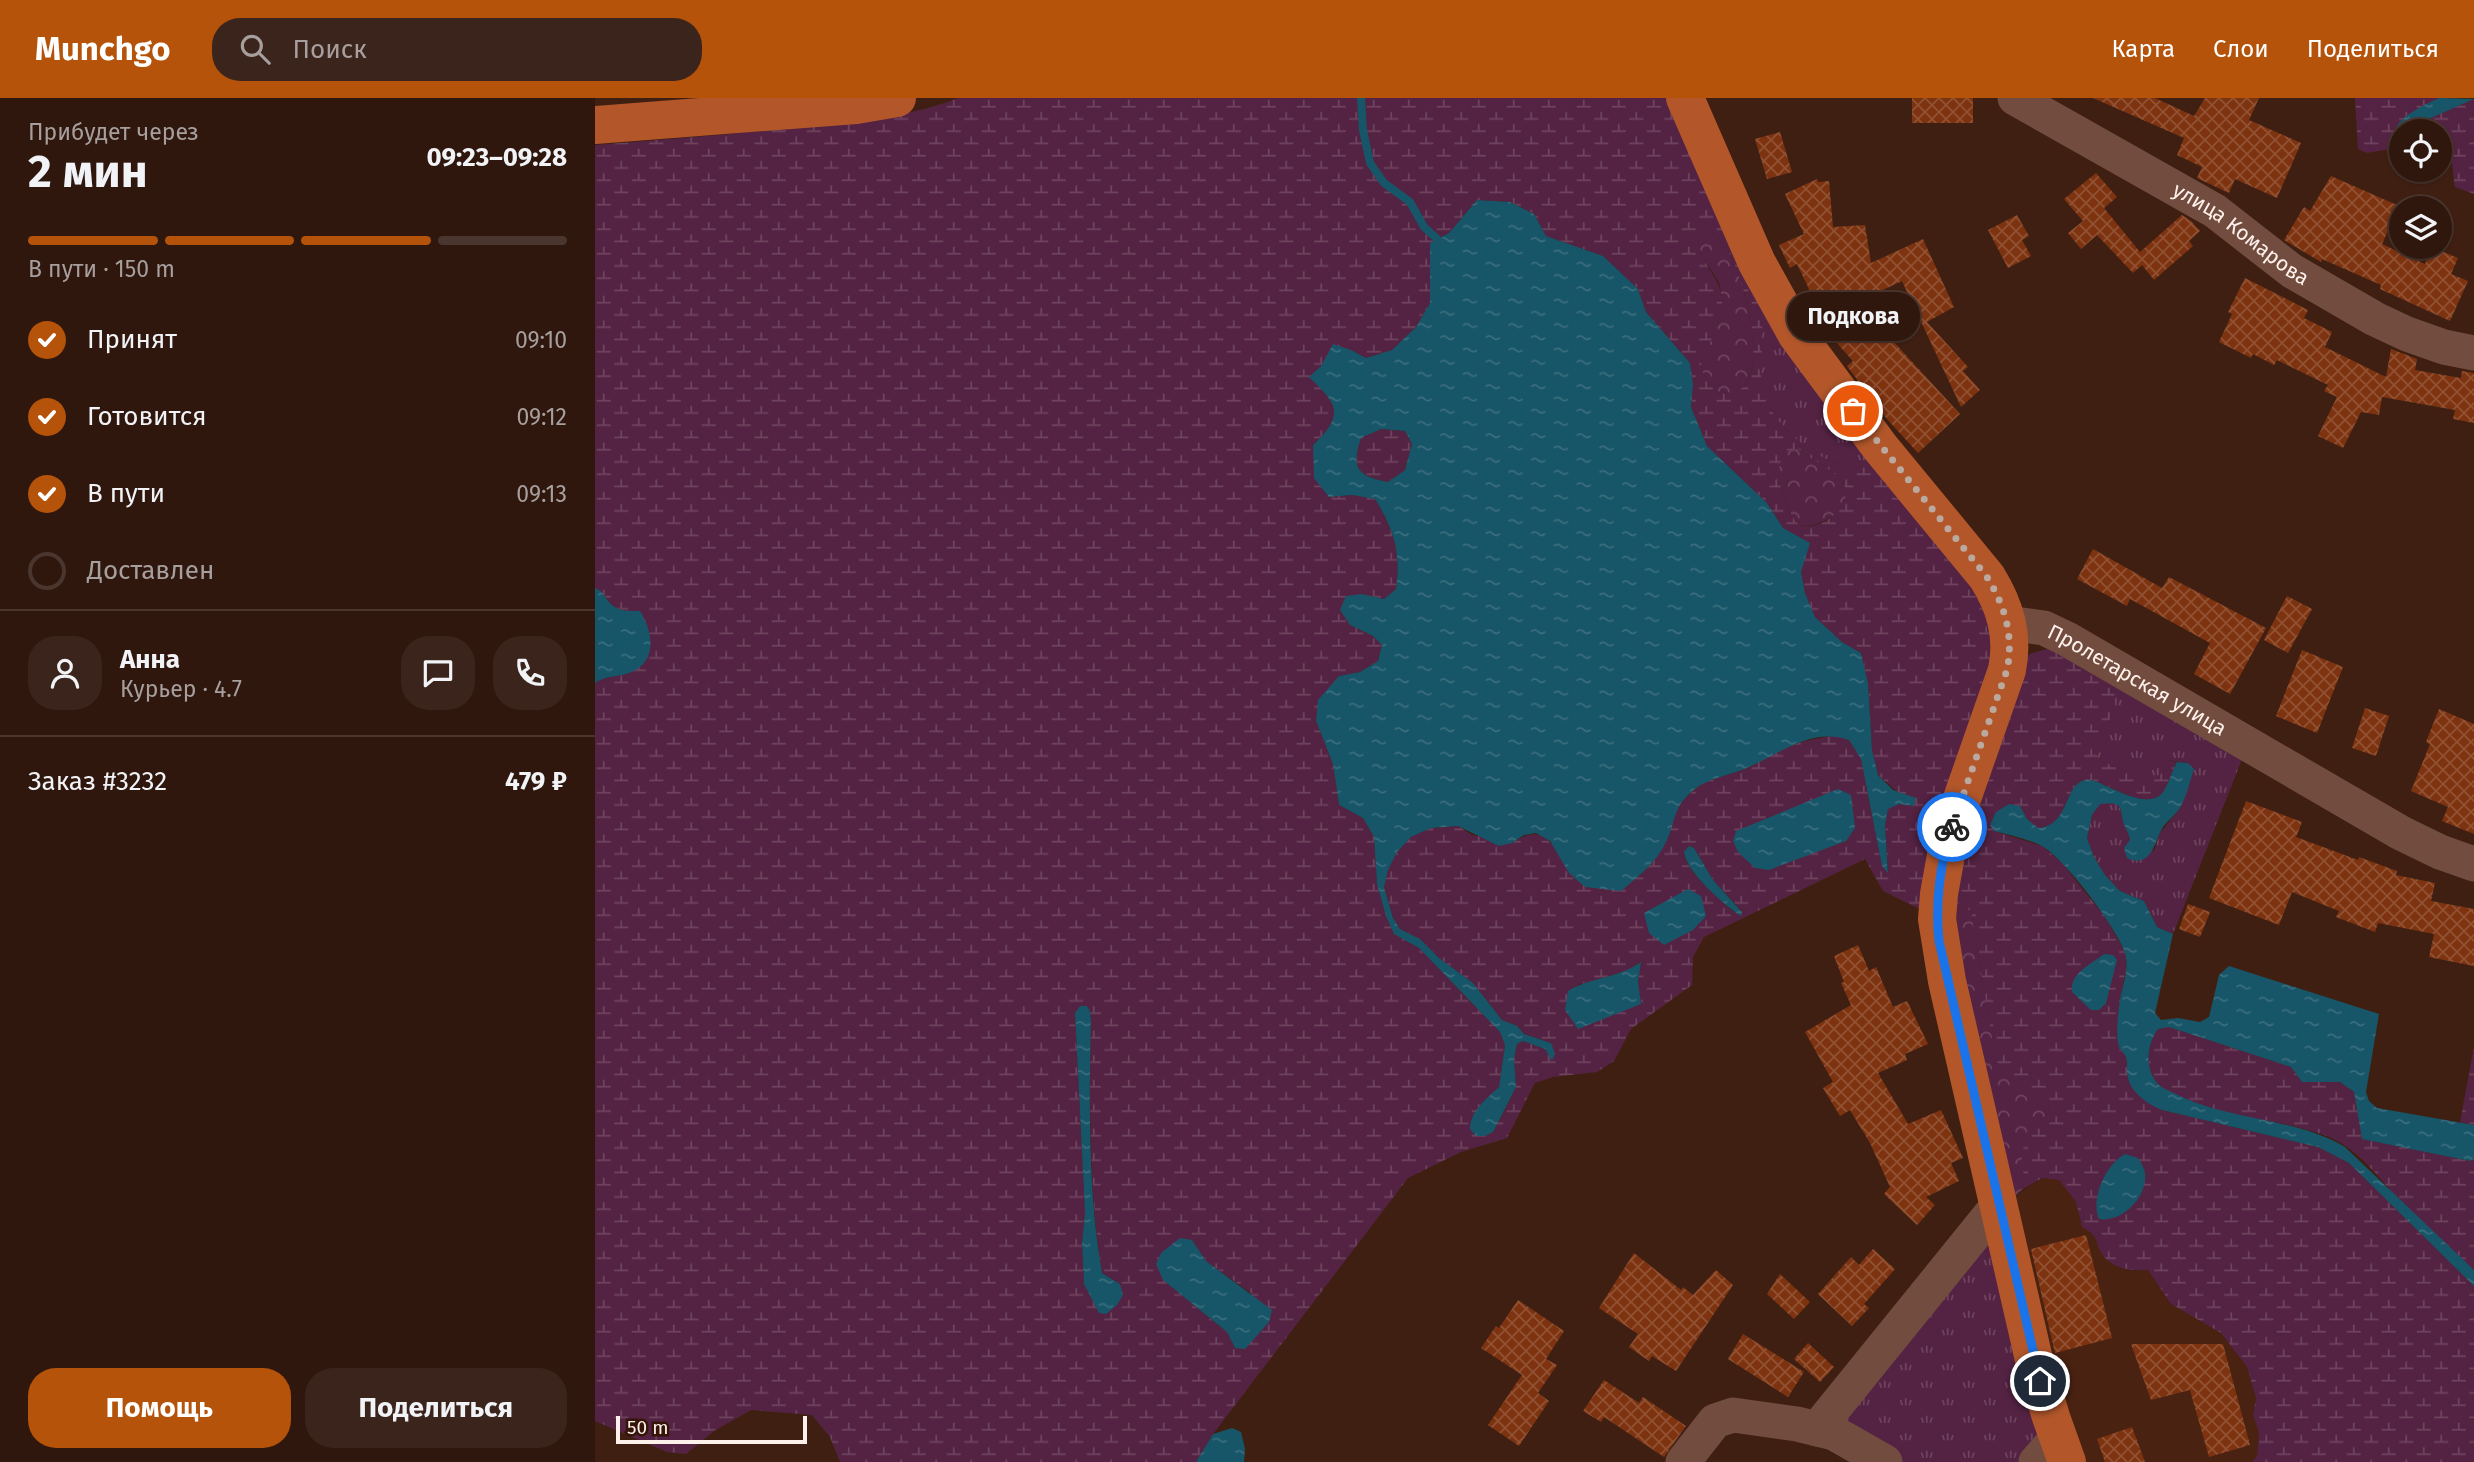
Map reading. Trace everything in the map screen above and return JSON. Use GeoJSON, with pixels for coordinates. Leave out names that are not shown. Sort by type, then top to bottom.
{"type":"FeatureCollection","features":[{"type":"Feature","properties":{"kind":"main road"},"geometry":{"type":"LineString","coordinates":[[595,125],[856,105],[897,98]]}},
{"type":"Feature","properties":{"kind":"main road"},"geometry":{"type":"LineString","coordinates":[[1685,98],[1728,200],[1779,307],[1880,447],[1987,577],[2000,600],[2007,623],[2010,648],[2007,670],[1950,833],[1937,919],[1947,981],[2054,1454]]}},
{"type":"Feature","properties":{"kind":"street","name":"улица Комарова"},"geometry":{"type":"LineString","coordinates":[[2015,98],[2215,211],[2292,271],[2364,313],[2407,334],[2444,347],[2474,353]]}},
{"type":"Feature","properties":{"kind":"street","name":"Пролетарская улица"},"geometry":{"type":"LineString","coordinates":[[2007,623],[2044,628],[2067,639],[2401,833],[2440,852],[2474,864]]}},
{"type":"Feature","properties":{"kind":"street"},"geometry":{"type":"LineString","coordinates":[[1817,1429],[1999,1204]]}},
{"type":"Feature","properties":{"kind":"street"},"geometry":{"type":"LineString","coordinates":[[1683,1462],[1715,1421],[1740,1415],[1834,1433],[1885,1462]]}},
{"type":"Feature","properties":{"kind":"shaded area"},"geometry":{"type":"Polygon","coordinates":[[[2042,1178],[2059,1180],[2076,1202],[2082,1227],[2092,1232],[2105,1258],[2127,1271],[2148,1270],[2171,1304],[2221,1333],[2247,1367],[2256,1398],[2253,1415],[2259,1433],[2257,1456],[2252,1462],[2079,1462],[2010,1200],[2042,1178]]]}},
{"type":"Feature","properties":{"kind":"green space"},"geometry":{"type":"Polygon","coordinates":[[[958,98],[1675,98],[1763,295],[1761,383],[1771,410],[1787,432],[1813,452],[1836,464],[1886,470],[1983,589],[1994,656],[1926,912],[1883,891],[1865,859],[1704,937],[1693,957],[1692,985],[1631,1029],[1614,1061],[1597,1072],[1553,1077],[1535,1083],[1507,1138],[1461,1152],[1408,1178],[1213,1434],[1196,1462],[840,1462],[830,1437],[812,1415],[751,1410],[714,1431],[686,1454],[667,1452],[595,1421],[595,683],[601,679],[630,673],[640,612],[614,607],[601,591],[595,588],[595,145],[859,120],[942,104],[958,98]],[[1477,200],[1449,233],[1430,243],[1430,303],[1416,327],[1392,350],[1366,358],[1351,350],[1321,366],[1310,377],[1327,395],[1334,410],[1330,425],[1313,445],[1329,497],[1352,495],[1375,499],[1387,521],[1397,553],[1396,589],[1384,599],[1362,594],[1350,625],[1373,636],[1382,645],[1378,661],[1360,672],[1339,676],[1316,721],[1333,764],[1339,805],[1363,818],[1374,837],[1377,884],[1394,934],[1419,948],[1500,1032],[1505,1045],[1499,1087],[1483,1102],[1493,1132],[1516,1087],[1514,1059],[1517,1044],[1523,1041],[1545,1049],[1551,1043],[1524,1034],[1517,1026],[1502,1020],[1473,983],[1439,958],[1420,939],[1400,929],[1393,918],[1384,886],[1397,852],[1411,837],[1431,828],[1458,826],[1472,835],[1512,843],[1532,834],[1538,835],[1548,840],[1558,852],[1668,838],[1674,814],[1685,798],[1702,783],[1748,768],[1783,748],[1835,735],[1849,740],[1861,759],[1882,866],[1888,871],[1885,825],[1888,808],[1899,804],[1914,806],[1878,775],[1872,750],[1868,683],[1861,653],[1842,642],[1815,617],[1805,593],[1801,572],[1809,543],[1783,528],[1767,503],[1707,446],[1691,407],[1693,384],[1690,363],[1646,312],[1638,289],[1603,256],[1546,236],[1534,214],[1510,202],[1477,200]],[[1708,230],[1699,236],[1701,254],[1719,286],[1722,304],[1716,330],[1703,357],[1702,368],[1704,376],[1714,389],[1729,394],[1744,386],[1750,374],[1753,337],[1749,315],[1738,273],[1724,244],[1708,230]],[[1798,449],[1786,451],[1782,458],[1780,486],[1796,521],[1800,525],[1816,525],[1833,516],[1845,500],[1845,491],[1839,477],[1798,449]],[[1689,846],[1684,853],[1697,877],[1734,912],[1742,911],[1713,880],[1694,848],[1689,846]],[[1640,962],[1630,970],[1578,985],[1641,1004],[1638,981],[1640,962]],[[1080,1006],[1075,1013],[1085,1213],[1082,1243],[1084,1284],[1120,1284],[1102,1273],[1092,1180],[1091,1020],[1087,1006],[1080,1006]],[[1192,1240],[1163,1280],[1227,1332],[1235,1348],[1252,1294],[1206,1261],[1192,1240]]]}},
{"type":"Feature","properties":{"kind":"green space"},"geometry":{"type":"Polygon","coordinates":[[[2355,98],[2454,98],[2436,101],[2412,119],[2389,119],[2389,149],[2367,153],[2358,149],[2355,98]]]}},
{"type":"Feature","properties":{"kind":"green space"},"geometry":{"type":"Polygon","coordinates":[[[2474,99],[2474,194],[2455,187],[2452,119],[2428,119],[2474,99]]]}},
{"type":"Feature","properties":{"kind":"green space"},"geometry":{"type":"Polygon","coordinates":[[[1708,230],[1724,244],[1731,256],[1744,294],[1753,336],[1750,374],[1744,386],[1729,394],[1714,389],[1704,376],[1702,368],[1703,353],[1717,327],[1721,303],[1719,283],[1700,250],[1699,236],[1708,230]]]}},
{"type":"Feature","properties":{"kind":"green space"},"geometry":{"type":"Polygon","coordinates":[[[1763,295],[1886,470],[1825,460],[1800,444],[1779,421],[1764,395],[1761,382],[1763,295]]]}},
{"type":"Feature","properties":{"kind":"green space"},"geometry":{"type":"Polygon","coordinates":[[[1381,429],[1405,431],[1412,444],[1405,470],[1388,482],[1369,477],[1357,464],[1361,438],[1381,429]]]}},
{"type":"Feature","properties":{"kind":"green space"},"geometry":{"type":"Polygon","coordinates":[[[1798,449],[1839,477],[1845,490],[1846,501],[1840,511],[1811,526],[1800,525],[1794,519],[1780,486],[1781,458],[1785,451],[1798,449]]]}},
{"type":"Feature","properties":{"kind":"green space"},"geometry":{"type":"Polygon","coordinates":[[[2048,649],[2114,680],[2115,705],[2097,755],[2100,761],[2149,779],[2158,779],[2167,760],[2177,762],[2163,792],[2157,797],[2135,798],[2085,780],[2073,789],[2061,813],[2048,826],[2038,828],[2027,819],[2020,806],[1994,831],[2042,846],[2062,863],[2105,917],[2119,941],[2126,955],[2126,969],[2118,1031],[2120,1049],[2126,1055],[2128,1079],[2162,1110],[2318,1147],[2349,1163],[2474,1286],[2474,1462],[2252,1462],[2257,1456],[2259,1433],[2253,1415],[2256,1398],[2247,1367],[2221,1333],[2171,1304],[2148,1270],[2125,1269],[2105,1258],[2095,1237],[2082,1227],[2076,1202],[2059,1180],[2042,1178],[2023,1189],[2022,1161],[2025,1144],[2030,1127],[2043,1119],[2048,1111],[2047,1103],[2032,1089],[2001,1072],[1995,1055],[1971,911],[1965,908],[1957,912],[1949,925],[1948,906],[2022,659],[2048,649]]]}},
{"type":"Feature","properties":{"kind":"green space"},"geometry":{"type":"Polygon","coordinates":[[[2114,680],[2244,754],[2173,934],[2157,927],[2144,901],[2120,891],[2105,875],[2087,838],[2092,815],[2100,803],[2112,803],[2120,808],[2130,840],[2154,851],[2160,833],[2181,807],[2188,763],[2167,760],[2158,779],[2149,779],[2097,758],[2114,680]]]}},
{"type":"Feature","properties":{"kind":"green space"},"geometry":{"type":"Polygon","coordinates":[[[1965,908],[1971,911],[1995,1054],[2001,1071],[2032,1089],[2047,1103],[2048,1111],[2043,1119],[2030,1127],[2022,1158],[2025,1177],[2023,1189],[2010,1200],[1949,925],[1957,912],[1965,908]]]}},
{"type":"Feature","properties":{"kind":"green space"},"geometry":{"type":"Polygon","coordinates":[[[2169,1027],[2291,1067],[2302,1082],[2340,1082],[2354,1092],[2363,1139],[2470,1161],[2474,1159],[2474,1270],[2407,1208],[2359,1157],[2337,1141],[2304,1129],[2198,1105],[2161,1087],[2151,1075],[2149,1051],[2158,1029],[2169,1027]]]}},
{"type":"Feature","properties":{"kind":"green space"},"geometry":{"type":"Polygon","coordinates":[[[2474,1047],[2474,1125],[2460,1122],[2474,1047]]]}},
{"type":"Feature","properties":{"kind":"green space"},"geometry":{"type":"Polygon","coordinates":[[[1993,1222],[2055,1462],[1852,1462],[1817,1443],[1993,1222]]]}},
{"type":"Feature","properties":{"kind":"water"},"geometry":{"type":"Polygon","coordinates":[[[2439,98],[2474,99],[2429,119],[2403,119],[2439,98]]]}},
{"type":"Feature","properties":{"kind":"water"},"geometry":{"type":"Polygon","coordinates":[[[1477,200],[1510,202],[1534,214],[1546,236],[1603,256],[1638,289],[1646,312],[1690,363],[1693,384],[1691,407],[1707,446],[1767,503],[1783,528],[1810,543],[1801,572],[1805,593],[1815,617],[1842,642],[1861,653],[1868,683],[1872,750],[1878,775],[1893,790],[1916,798],[1914,806],[1899,804],[1888,809],[1885,825],[1888,873],[1882,866],[1861,759],[1849,740],[1835,737],[1797,743],[1749,767],[1694,789],[1679,806],[1659,855],[1621,891],[1585,887],[1569,873],[1550,841],[1536,833],[1499,846],[1458,826],[1431,828],[1411,837],[1397,852],[1388,870],[1384,887],[1393,918],[1400,929],[1420,939],[1439,958],[1473,983],[1502,1020],[1517,1026],[1524,1034],[1551,1043],[1555,1054],[1552,1061],[1545,1049],[1523,1041],[1517,1044],[1514,1059],[1516,1087],[1493,1132],[1485,1136],[1476,1136],[1470,1129],[1471,1122],[1480,1105],[1499,1087],[1505,1045],[1500,1032],[1419,948],[1394,934],[1377,884],[1374,837],[1363,818],[1339,805],[1333,764],[1316,721],[1318,700],[1339,676],[1360,672],[1378,661],[1382,645],[1373,636],[1350,625],[1340,610],[1346,596],[1362,594],[1384,599],[1396,589],[1397,552],[1387,521],[1375,499],[1352,495],[1329,497],[1314,478],[1313,445],[1330,425],[1334,410],[1326,395],[1309,377],[1321,366],[1333,344],[1366,358],[1392,350],[1416,327],[1430,303],[1430,243],[1449,233],[1477,200]],[[1381,429],[1361,438],[1357,457],[1359,469],[1369,477],[1388,482],[1405,470],[1412,444],[1405,431],[1381,429]]]}},
{"type":"Feature","properties":{"kind":"water"},"geometry":{"type":"Polygon","coordinates":[[[595,588],[601,591],[614,607],[640,611],[648,629],[650,647],[644,663],[636,670],[595,683],[595,588]]]}},
{"type":"Feature","properties":{"kind":"water"},"geometry":{"type":"Polygon","coordinates":[[[2177,762],[2188,763],[2194,769],[2188,788],[2179,809],[2163,827],[2147,857],[2142,860],[2127,858],[2124,848],[2130,840],[2120,808],[2116,804],[2100,804],[2092,815],[2087,838],[2105,875],[2120,891],[2144,901],[2157,927],[2173,934],[2155,1013],[2161,1020],[2178,1018],[2200,1022],[2209,1017],[2219,975],[2229,966],[2379,1014],[2366,1092],[2369,1101],[2377,1108],[2474,1125],[2474,1159],[2470,1161],[2362,1139],[2354,1092],[2340,1082],[2302,1082],[2291,1067],[2169,1027],[2158,1029],[2151,1042],[2149,1064],[2154,1078],[2164,1089],[2196,1103],[2305,1130],[2345,1147],[2474,1270],[2474,1286],[2349,1163],[2318,1147],[2162,1110],[2141,1098],[2130,1084],[2126,1057],[2120,1049],[2117,1028],[2126,959],[2112,927],[2075,877],[2050,852],[2040,845],[1994,831],[1990,825],[1996,812],[2009,804],[2020,806],[2027,819],[2038,828],[2048,826],[2061,813],[2073,789],[2085,780],[2135,798],[2157,797],[2163,792],[2177,762]]]}},
{"type":"Feature","properties":{"kind":"water"},"geometry":{"type":"Polygon","coordinates":[[[1838,789],[1851,795],[1855,828],[1846,841],[1769,870],[1755,868],[1738,852],[1733,841],[1736,831],[1838,789]]]}},
{"type":"Feature","properties":{"kind":"water"},"geometry":{"type":"Polygon","coordinates":[[[1689,846],[1694,848],[1713,880],[1742,912],[1741,916],[1716,896],[1691,869],[1684,852],[1689,846]]]}},
{"type":"Feature","properties":{"kind":"water"},"geometry":{"type":"Polygon","coordinates":[[[1688,889],[1701,896],[1706,916],[1693,930],[1664,945],[1649,933],[1644,913],[1688,889]]]}},
{"type":"Feature","properties":{"kind":"water"},"geometry":{"type":"Polygon","coordinates":[[[2104,954],[2113,955],[2117,960],[2106,1003],[2099,1010],[2091,1010],[2072,992],[2072,985],[2082,970],[2104,954]]]}},
{"type":"Feature","properties":{"kind":"water"},"geometry":{"type":"Polygon","coordinates":[[[1641,962],[1638,981],[1641,1004],[1578,1029],[1565,1010],[1568,991],[1641,962]]]}},
{"type":"Feature","properties":{"kind":"water"},"geometry":{"type":"Polygon","coordinates":[[[1080,1006],[1087,1006],[1091,1020],[1090,1147],[1097,1243],[1102,1273],[1120,1284],[1123,1295],[1117,1305],[1106,1314],[1099,1313],[1084,1284],[1082,1243],[1085,1213],[1075,1013],[1080,1006]]]}},
{"type":"Feature","properties":{"kind":"water"},"geometry":{"type":"Polygon","coordinates":[[[2125,1154],[2138,1158],[2143,1167],[2145,1182],[2142,1191],[2124,1213],[2108,1219],[2099,1219],[2098,1192],[2106,1174],[2125,1154]]]}},
{"type":"Feature","properties":{"kind":"water"},"geometry":{"type":"Polygon","coordinates":[[[1180,1238],[1192,1240],[1206,1261],[1272,1310],[1269,1322],[1245,1349],[1235,1348],[1227,1332],[1163,1280],[1156,1264],[1161,1253],[1180,1238]]]}},
{"type":"Feature","properties":{"kind":"water"},"geometry":{"type":"Polygon","coordinates":[[[1232,1428],[1241,1432],[1245,1449],[1244,1462],[1196,1462],[1213,1434],[1232,1428]]]}},
{"type":"Feature","properties":{"kind":"building"},"geometry":{"type":"Polygon","coordinates":[[[1912,98],[1973,98],[1973,123],[1912,123],[1912,98]]]}},
{"type":"Feature","properties":{"kind":"building"},"geometry":{"type":"Polygon","coordinates":[[[2093,98],[2155,98],[2194,116],[2205,98],[2259,98],[2249,120],[2301,143],[2277,198],[2235,179],[2229,193],[2197,178],[2202,167],[2177,155],[2184,138],[2093,98]]]}},
{"type":"Feature","properties":{"kind":"building"},"geometry":{"type":"Polygon","coordinates":[[[1780,132],[1792,172],[1767,179],[1755,139],[1780,132]]]}},
{"type":"Feature","properties":{"kind":"building"},"geometry":{"type":"Polygon","coordinates":[[[2096,173],[2117,197],[2104,208],[2140,252],[2182,215],[2200,231],[2189,241],[2193,246],[2154,280],[2142,265],[2133,273],[2097,235],[2081,249],[2068,233],[2083,221],[2064,199],[2096,173]]]}},
{"type":"Feature","properties":{"kind":"building"},"geometry":{"type":"Polygon","coordinates":[[[2331,176],[2389,202],[2389,228],[2382,244],[2389,247],[2389,259],[2414,259],[2425,264],[2427,259],[2452,259],[2452,255],[2458,258],[2451,274],[2468,281],[2450,321],[2380,289],[2381,285],[2322,259],[2321,262],[2284,240],[2304,207],[2310,211],[2331,176]]]}},
{"type":"Feature","properties":{"kind":"building"},"geometry":{"type":"Polygon","coordinates":[[[1817,179],[1818,182],[1829,181],[1833,227],[1865,225],[1871,263],[1923,239],[1954,307],[1927,322],[1968,367],[1963,371],[1980,390],[1961,407],[1902,281],[1857,302],[1960,414],[1918,453],[1886,418],[1847,366],[1853,361],[1827,332],[1829,331],[1797,264],[1790,268],[1779,245],[1804,234],[1785,194],[1817,179]]]}},
{"type":"Feature","properties":{"kind":"building"},"geometry":{"type":"Polygon","coordinates":[[[2017,215],[2029,236],[2022,240],[2031,256],[2008,268],[1988,230],[2017,215]]]}},
{"type":"Feature","properties":{"kind":"building"},"geometry":{"type":"Polygon","coordinates":[[[2245,278],[2308,310],[2304,318],[2332,332],[2325,347],[2386,377],[2391,349],[2417,359],[2415,370],[2461,378],[2462,371],[2474,373],[2474,423],[2453,419],[2455,410],[2382,397],[2379,415],[2361,412],[2343,448],[2318,436],[2337,397],[2324,391],[2328,385],[2277,360],[2274,365],[2253,354],[2251,358],[2219,342],[2232,314],[2228,312],[2245,278]]]}},
{"type":"Feature","properties":{"kind":"building"},"geometry":{"type":"Polygon","coordinates":[[[2093,549],[2162,588],[2169,577],[2266,628],[2230,694],[2194,674],[2210,643],[2130,599],[2127,606],[2077,579],[2093,549]]]}},
{"type":"Feature","properties":{"kind":"building"},"geometry":{"type":"Polygon","coordinates":[[[2287,596],[2312,609],[2288,653],[2264,640],[2287,596]]]}},
{"type":"Feature","properties":{"kind":"building"},"geometry":{"type":"Polygon","coordinates":[[[2302,650],[2343,667],[2317,733],[2276,716],[2302,650]]]}},
{"type":"Feature","properties":{"kind":"building"},"geometry":{"type":"Polygon","coordinates":[[[2365,708],[2389,716],[2376,756],[2352,748],[2365,708]]]}},
{"type":"Feature","properties":{"kind":"building"},"geometry":{"type":"Polygon","coordinates":[[[2439,709],[2474,724],[2474,834],[2442,821],[2448,807],[2411,791],[2430,744],[2426,742],[2439,709]]]}},
{"type":"Feature","properties":{"kind":"building"},"geometry":{"type":"Polygon","coordinates":[[[2246,801],[2302,822],[2296,837],[2397,871],[2396,875],[2435,883],[2431,901],[2474,909],[2474,966],[2429,957],[2434,934],[2378,923],[2375,932],[2336,917],[2339,911],[2292,892],[2279,925],[2209,898],[2246,801]]]}},
{"type":"Feature","properties":{"kind":"building"},"geometry":{"type":"Polygon","coordinates":[[[2188,904],[2210,912],[2200,937],[2179,929],[2188,904]]]}},
{"type":"Feature","properties":{"kind":"building"},"geometry":{"type":"Polygon","coordinates":[[[1858,945],[1869,971],[1876,967],[1893,1007],[1907,1001],[1928,1044],[1905,1054],[1907,1060],[1878,1073],[1908,1124],[1941,1110],[1963,1158],[1951,1163],[1959,1181],[1926,1197],[1935,1205],[1917,1225],[1884,1194],[1890,1187],[1870,1143],[1850,1110],[1840,1116],[1823,1088],[1833,1082],[1805,1032],[1851,1005],[1841,983],[1844,982],[1834,956],[1858,945]]]}},
{"type":"Feature","properties":{"kind":"building"},"geometry":{"type":"Polygon","coordinates":[[[2086,1235],[2112,1338],[2055,1353],[2031,1249],[2086,1235]]]}},
{"type":"Feature","properties":{"kind":"building"},"geometry":{"type":"Polygon","coordinates":[[[1873,1249],[1895,1269],[1864,1304],[1869,1308],[1852,1326],[1818,1294],[1851,1257],[1859,1265],[1873,1249]]]}},
{"type":"Feature","properties":{"kind":"building"},"geometry":{"type":"Polygon","coordinates":[[[1634,1253],[1681,1290],[1683,1287],[1693,1295],[1716,1270],[1733,1285],[1676,1371],[1652,1356],[1649,1361],[1629,1347],[1638,1334],[1599,1308],[1634,1253]]]}},
{"type":"Feature","properties":{"kind":"building"},"geometry":{"type":"Polygon","coordinates":[[[1780,1274],[1810,1302],[1794,1319],[1767,1294],[1780,1274]]]}},
{"type":"Feature","properties":{"kind":"building"},"geometry":{"type":"Polygon","coordinates":[[[1518,1300],[1564,1331],[1546,1359],[1557,1365],[1538,1393],[1549,1401],[1519,1446],[1488,1425],[1522,1375],[1481,1348],[1518,1300]]]}},
{"type":"Feature","properties":{"kind":"building"},"geometry":{"type":"Polygon","coordinates":[[[1743,1334],[1804,1372],[1788,1397],[1728,1359],[1743,1334]]]}},
{"type":"Feature","properties":{"kind":"building"},"geometry":{"type":"Polygon","coordinates":[[[1808,1343],[1834,1367],[1820,1382],[1794,1359],[1808,1343]]]}},
{"type":"Feature","properties":{"kind":"building"},"geometry":{"type":"Polygon","coordinates":[[[2131,1344],[2223,1344],[2250,1445],[2209,1457],[2190,1390],[2151,1400],[2131,1344]]]}},
{"type":"Feature","properties":{"kind":"building"},"geometry":{"type":"Polygon","coordinates":[[[1604,1380],[1639,1403],[1643,1397],[1686,1426],[1664,1457],[1604,1417],[1601,1422],[1583,1411],[1604,1380]]]}},
{"type":"Feature","properties":{"kind":"building"},"geometry":{"type":"Polygon","coordinates":[[[2132,1427],[2145,1462],[2105,1462],[2097,1439],[2132,1427]]]}},
{"type":"Feature","properties":{"kind":"waterway"},"geometry":{"type":"LineString","coordinates":[[1361,98],[1363,130],[1370,163],[1384,183],[1410,202],[1424,227],[1445,246]]}},
{"type":"Feature","properties":{"kind":"way so far"},"geometry":{"type":"LineString","coordinates":[[1853,411],[1987,577],[2000,600],[2007,623],[2010,636],[2007,670],[1952,827]]}},
{"type":"Feature","properties":{"kind":"place","name":"Подкова"},"geometry":{"type":"Point","coordinates":[1853,411]}},
{"type":"Feature","properties":{"kind":"route"},"geometry":{"type":"LineString","coordinates":[[1952,827],[1939,894],[1939,941],[2040,1381]]}}]}
